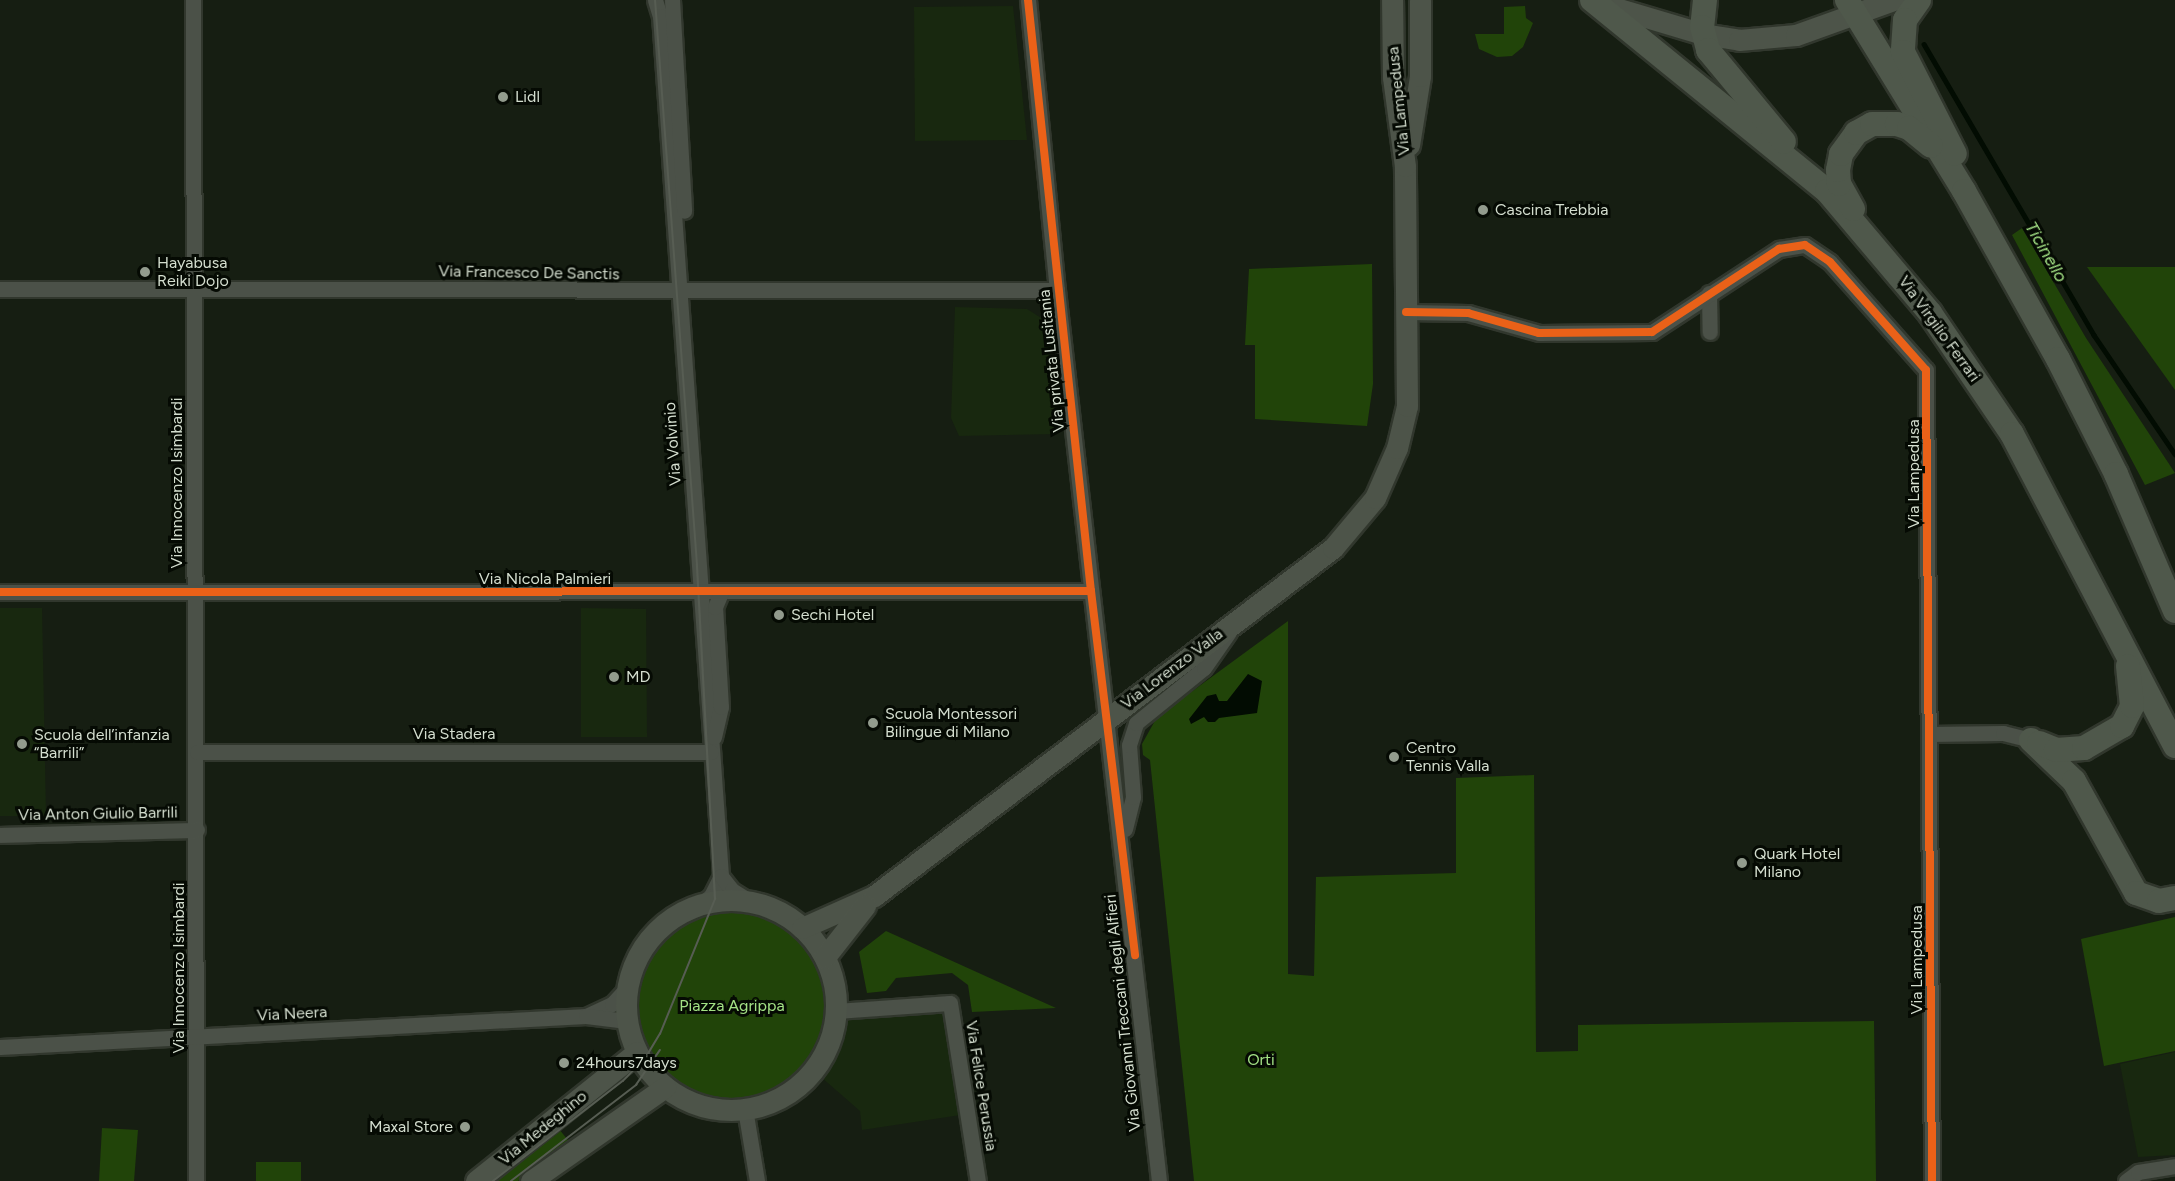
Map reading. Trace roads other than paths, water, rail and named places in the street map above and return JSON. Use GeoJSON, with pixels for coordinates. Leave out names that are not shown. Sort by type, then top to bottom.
{"type":"FeatureCollection","features":[{"type":"Feature","properties":{"kind":"main road","name":"Via Lampedusa"},"geometry":{"type":"LineString","coordinates":[[1375,498],[1393,459],[1405,417],[1406,166],[1393,77],[1392,0]]}},
{"type":"Feature","properties":{"kind":"main road","name":"Via Lampedusa"},"geometry":{"type":"LineString","coordinates":[[1406,166],[1420,76],[1420,0]]}},
{"type":"Feature","properties":{"kind":"main road"},"geometry":{"type":"LineString","coordinates":[[1592,0],[1703,34],[1739,40],[1777,39],[1851,8],[1894,0]]}},
{"type":"Feature","properties":{"kind":"main road","name":"Via Virgilio Ferrari"},"geometry":{"type":"LineString","coordinates":[[1592,0],[1827,192],[1877,247],[1967,364],[2012,434],[2116,628],[2175,746]]}},
{"type":"Feature","properties":{"kind":"main road"},"geometry":{"type":"LineString","coordinates":[[1705,0],[1703,34],[1714,60],[1827,192]]}},
{"type":"Feature","properties":{"kind":"main road"},"geometry":{"type":"LineString","coordinates":[[1919,0],[1905,20],[1903,52],[1953,145],[1964,191]]}},
{"type":"Feature","properties":{"kind":"main road"},"geometry":{"type":"LineString","coordinates":[[1851,8],[1964,191],[2116,474],[2175,611]]}},
{"type":"Feature","properties":{"kind":"main road"},"geometry":{"type":"LineString","coordinates":[[1877,247],[1839,184],[1839,162],[1847,142],[1872,124],[1897,124],[1923,138],[1947,163]]}},
{"type":"Feature","properties":{"kind":"main road","name":"Via Lorenzo Valla"},"geometry":{"type":"LineString","coordinates":[[802,928],[874,896],[1341,540],[1375,498]]}},
{"type":"Feature","properties":{"kind":"main road"},"geometry":{"type":"LineString","coordinates":[[2031,740],[2056,750],[2084,748],[2115,732],[2127,721],[2132,706],[2131,677],[2116,628]]}},
{"type":"Feature","properties":{"kind":"main road"},"geometry":{"type":"LineString","coordinates":[[2031,740],[2074,781],[2136,893],[2159,901],[2175,898]]}},
{"type":"Feature","properties":{"kind":"main road","name":"Via Lorenzo Valla"},"geometry":{"type":"LineString","coordinates":[[825,957],[874,896]]}},
{"type":"Feature","properties":{"kind":"main road"},"geometry":{"type":"LineString","coordinates":[[725,900],[752,902],[779,912],[802,928],[825,957],[832,978],[836,1011],[827,1048],[805,1080],[778,1099],[745,1109],[702,1106],[665,1087],[637,1052],[627,1021],[627,988],[633,966],[651,937],[677,915],[698,906],[725,900]]}},
{"type":"Feature","properties":{"kind":"main road","name":"Via Medeghino"},"geometry":{"type":"LineString","coordinates":[[476,1181],[637,1052]]}},
{"type":"Feature","properties":{"kind":"main road","name":"Via Medeghino"},"geometry":{"type":"LineString","coordinates":[[531,1181],[665,1087]]}},
{"type":"Feature","properties":{"kind":"street","name":"Via Innocenzo Isimbardi"},"geometry":{"type":"LineString","coordinates":[[193,0],[197,830],[196,1181]]}},
{"type":"Feature","properties":{"kind":"street","name":"Via Volvinio"},"geometry":{"type":"LineString","coordinates":[[655,0],[659,7],[721,876]]}},
{"type":"Feature","properties":{"kind":"street","name":"Via Volvinio"},"geometry":{"type":"LineString","coordinates":[[672,0],[689,275],[680,293]]}},
{"type":"Feature","properties":{"kind":"street","name":"Via privata Lusitania"},"geometry":{"type":"LineString","coordinates":[[1028,0],[1057,290],[1107,719]]}},
{"type":"Feature","properties":{"kind":"street","name":"Via Lampedusa"},"geometry":{"type":"LineString","coordinates":[[1406,312],[1468,313],[1539,333],[1639,333],[1661,328],[1709,293],[1779,249],[1805,245],[1830,262],[1926,370],[1932,1181]]}},
{"type":"Feature","properties":{"kind":"street","name":"Via Francesco De Sanctis"},"geometry":{"type":"LineString","coordinates":[[0,290],[194,288],[680,293],[1057,290]]}},
{"type":"Feature","properties":{"kind":"street"},"geometry":{"type":"LineString","coordinates":[[1709,293],[1710,332]]}},
{"type":"Feature","properties":{"kind":"street","name":"Via Nicola Palmieri"},"geometry":{"type":"LineString","coordinates":[[0,592],[701,594],[718,600],[1091,591]]}},
{"type":"Feature","properties":{"kind":"street","name":"Via Volvinio"},"geometry":{"type":"LineString","coordinates":[[711,752],[722,693],[718,600]]}},
{"type":"Feature","properties":{"kind":"street","name":"Via Giovanni Treccani degli Alfieri"},"geometry":{"type":"LineString","coordinates":[[1122,841],[1133,797],[1129,745],[1136,723],[1204,668],[1236,621]]}},
{"type":"Feature","properties":{"kind":"street","name":"Via Giovanni Treccani degli Alfieri"},"geometry":{"type":"LineString","coordinates":[[1107,719],[1159,1181]]}},
{"type":"Feature","properties":{"kind":"street"},"geometry":{"type":"LineString","coordinates":[[1929,734],[2003,733],[2031,740]]}},
{"type":"Feature","properties":{"kind":"street","name":"Via Stadera"},"geometry":{"type":"LineString","coordinates":[[196,752],[711,752]]}},
{"type":"Feature","properties":{"kind":"street","name":"Via Anton Giulio Barrili"},"geometry":{"type":"LineString","coordinates":[[0,835],[197,830]]}},
{"type":"Feature","properties":{"kind":"street"},"geometry":{"type":"LineString","coordinates":[[698,906],[711,896],[721,876],[732,890],[752,902]]}},
{"type":"Feature","properties":{"kind":"street","name":"Via Neera"},"geometry":{"type":"LineString","coordinates":[[586,1016],[612,1004],[627,988]]}},
{"type":"Feature","properties":{"kind":"street","name":"Via Felice Perussia"},"geometry":{"type":"LineString","coordinates":[[836,1011],[950,1003],[978,1181]]}},
{"type":"Feature","properties":{"kind":"street","name":"Via Neera"},"geometry":{"type":"LineString","coordinates":[[0,1047],[586,1016],[627,1021]]}},
{"type":"Feature","properties":{"kind":"street"},"geometry":{"type":"LineString","coordinates":[[745,1109],[757,1181]]}},
{"type":"Feature","properties":{"kind":"street"},"geometry":{"type":"LineString","coordinates":[[2126,1181],[2138,1172],[2175,1166]]}},
{"type":"Feature","properties":{"kind":"waterway","name":"Ticinello"},"geometry":{"type":"LineString","coordinates":[[1924,44],[2094,335],[2175,454]]}},
{"type":"Feature","properties":{"kind":"tram line"},"geometry":{"type":"LineString","coordinates":[[493,1181],[623,1081],[646,1057],[660,1034],[715,899],[697,565],[655,0]]}},
{"type":"Feature","properties":{"kind":"tram line"},"geometry":{"type":"LineString","coordinates":[[511,1181],[636,1085],[660,1050]]}},
{"type":"Feature","properties":{"kind":"place","name":"Lidl"},"geometry":{"type":"Point","coordinates":[503,97]}},
{"type":"Feature","properties":{"kind":"place","name":"Cascina Trebbia"},"geometry":{"type":"Point","coordinates":[1483,210]}},
{"type":"Feature","properties":{"kind":"place","name":"Hayabusa Reiki Dojo"},"geometry":{"type":"Point","coordinates":[145,272]}},
{"type":"Feature","properties":{"kind":"place","name":"Sechi Hotel"},"geometry":{"type":"Point","coordinates":[779,615]}},
{"type":"Feature","properties":{"kind":"place","name":"MD"},"geometry":{"type":"Point","coordinates":[614,677]}},
{"type":"Feature","properties":{"kind":"place","name":"Scuola Montessori Bilingue di Milano"},"geometry":{"type":"Point","coordinates":[873,723]}},
{"type":"Feature","properties":{"kind":"place","name":"Scuola dell’infanzia “Barrili”"},"geometry":{"type":"Point","coordinates":[22,744]}},
{"type":"Feature","properties":{"kind":"place","name":"Centro Tennis Valla"},"geometry":{"type":"Point","coordinates":[1394,757]}},
{"type":"Feature","properties":{"kind":"place","name":"Quark Hotel Milano"},"geometry":{"type":"Point","coordinates":[1742,863]}},
{"type":"Feature","properties":{"kind":"place","name":"24hours7days"},"geometry":{"type":"Point","coordinates":[564,1063]}},
{"type":"Feature","properties":{"kind":"place","name":"Maxal Store"},"geometry":{"type":"Point","coordinates":[465,1127]}},
{"type":"Feature","properties":{"kind":"park label","name":"Piazza Agrippa"},"geometry":{"type":"Point","coordinates":[732,1006]}},
{"type":"Feature","properties":{"kind":"park label","name":"Orti"},"geometry":{"type":"Point","coordinates":[1261,1060]}}]}
